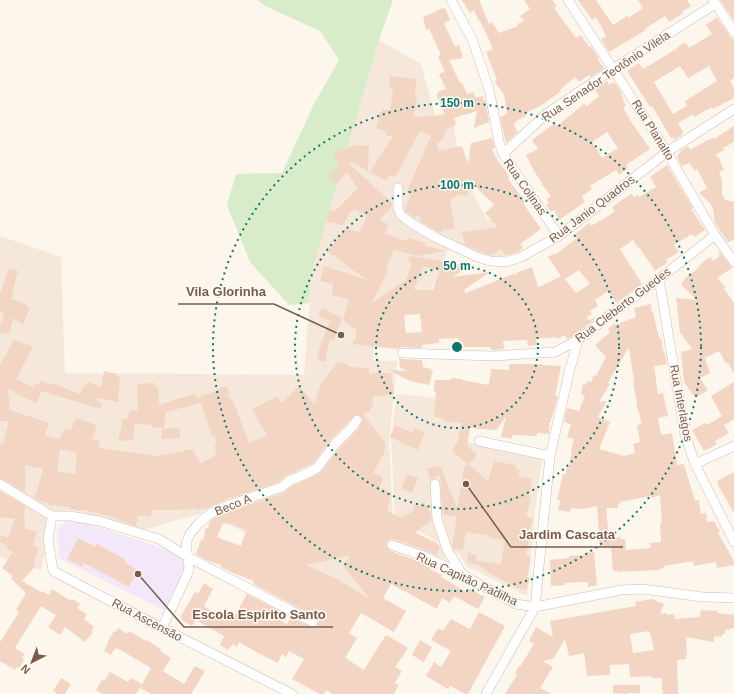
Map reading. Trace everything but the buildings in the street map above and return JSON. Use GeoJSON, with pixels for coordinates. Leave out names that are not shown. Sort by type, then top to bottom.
{"type":"FeatureCollection","features":[{"type":"Feature","properties":{"kind":"street","name":"Rua Colinas"},"geometry":{"type":"LineString","coordinates":[[451,0],[472,39],[489,89],[499,142],[503,154],[559,236]]}},
{"type":"Feature","properties":{"kind":"street","name":"Rua Planalto"},"geometry":{"type":"LineString","coordinates":[[568,0],[668,152],[714,235],[734,262]]}},
{"type":"Feature","properties":{"kind":"street","name":"Rua Senador Teotônio Vilela"},"geometry":{"type":"LineString","coordinates":[[503,154],[546,114],[714,2]]}},
{"type":"Feature","properties":{"kind":"street"},"geometry":{"type":"LineString","coordinates":[[714,2],[734,32]]}},
{"type":"Feature","properties":{"kind":"street","name":"Rua Janio Quadros"},"geometry":{"type":"LineString","coordinates":[[398,188],[398,208],[401,215],[411,223],[435,237],[477,257],[490,261],[506,262],[521,257],[559,236],[668,152],[734,110]]}},
{"type":"Feature","properties":{"kind":"street","name":"Rua Cleberto Guedes"},"geometry":{"type":"LineString","coordinates":[[402,353],[492,356],[555,352],[578,340],[660,279],[714,235]]}},
{"type":"Feature","properties":{"kind":"street","name":"Rua Interlagos"},"geometry":{"type":"LineString","coordinates":[[660,279],[685,435],[695,464],[734,542]]}},
{"type":"Feature","properties":{"kind":"street"},"geometry":{"type":"LineString","coordinates":[[486,694],[535,607],[550,456],[578,340]]}},
{"type":"Feature","properties":{"kind":"street","name":"Beco A"},"geometry":{"type":"LineString","coordinates":[[162,628],[188,574],[186,543],[190,534],[199,523],[211,513],[232,504],[282,487],[289,481],[317,468],[335,444],[357,420]]}},
{"type":"Feature","properties":{"kind":"street"},"geometry":{"type":"LineString","coordinates":[[479,441],[550,456]]}},
{"type":"Feature","properties":{"kind":"street"},"geometry":{"type":"LineString","coordinates":[[695,464],[734,446]]}},
{"type":"Feature","properties":{"kind":"street"},"geometry":{"type":"LineString","coordinates":[[0,484],[52,516],[70,516],[99,521],[159,539],[188,557],[313,622]]}},
{"type":"Feature","properties":{"kind":"street"},"geometry":{"type":"LineString","coordinates":[[435,484],[438,519],[447,549],[462,574]]}},
{"type":"Feature","properties":{"kind":"street","name":"Rua Ascensão"},"geometry":{"type":"LineString","coordinates":[[52,516],[48,539],[53,571],[292,694]]}},
{"type":"Feature","properties":{"kind":"street","name":"Rua Capitão Padilha"},"geometry":{"type":"LineString","coordinates":[[392,545],[426,557],[462,574],[516,604],[535,607],[621,590],[643,589],[703,597],[734,598]]}},
{"type":"Feature","properties":{"kind":"shaded area"},"geometry":{"type":"Polygon","coordinates":[[[379,40],[421,64],[435,115],[451,111],[460,163],[466,181],[488,220],[495,217],[502,239],[504,260],[486,259],[452,241],[432,288],[437,309],[377,309],[373,360],[397,361],[389,441],[393,519],[443,548],[449,560],[394,545],[381,584],[372,600],[206,512],[143,530],[72,510],[54,512],[41,570],[0,557],[0,236],[61,257],[65,373],[304,375],[312,271],[379,40]]]}},
{"type":"Feature","properties":{"kind":"shaded area"},"geometry":{"type":"Polygon","coordinates":[[[397,394],[462,400],[459,440],[542,458],[535,510],[527,596],[468,567],[458,554],[395,517],[391,439],[397,394]]]}},
{"type":"Feature","properties":{"kind":"shaded area"},"geometry":{"type":"Polygon","coordinates":[[[66,521],[88,524],[175,552],[187,564],[167,612],[59,558],[57,530],[66,521]]]}},
{"type":"Feature","properties":{"kind":"green space"},"geometry":{"type":"Polygon","coordinates":[[[257,0],[393,0],[379,40],[312,271],[309,303],[289,305],[250,262],[227,205],[236,174],[282,173],[314,104],[339,60],[320,31],[265,6],[257,0]]]}},
{"type":"Feature","properties":{"kind":"place","name":"Vila Glorinha"},"geometry":{"type":"Point","coordinates":[341,335]}},
{"type":"Feature","properties":{"kind":"place","name":"Jardim Cascata"},"geometry":{"type":"Point","coordinates":[466,484]}},
{"type":"Feature","properties":{"kind":"place","name":"Escola Espírito Santo"},"geometry":{"type":"Point","coordinates":[138,574]}}]}
